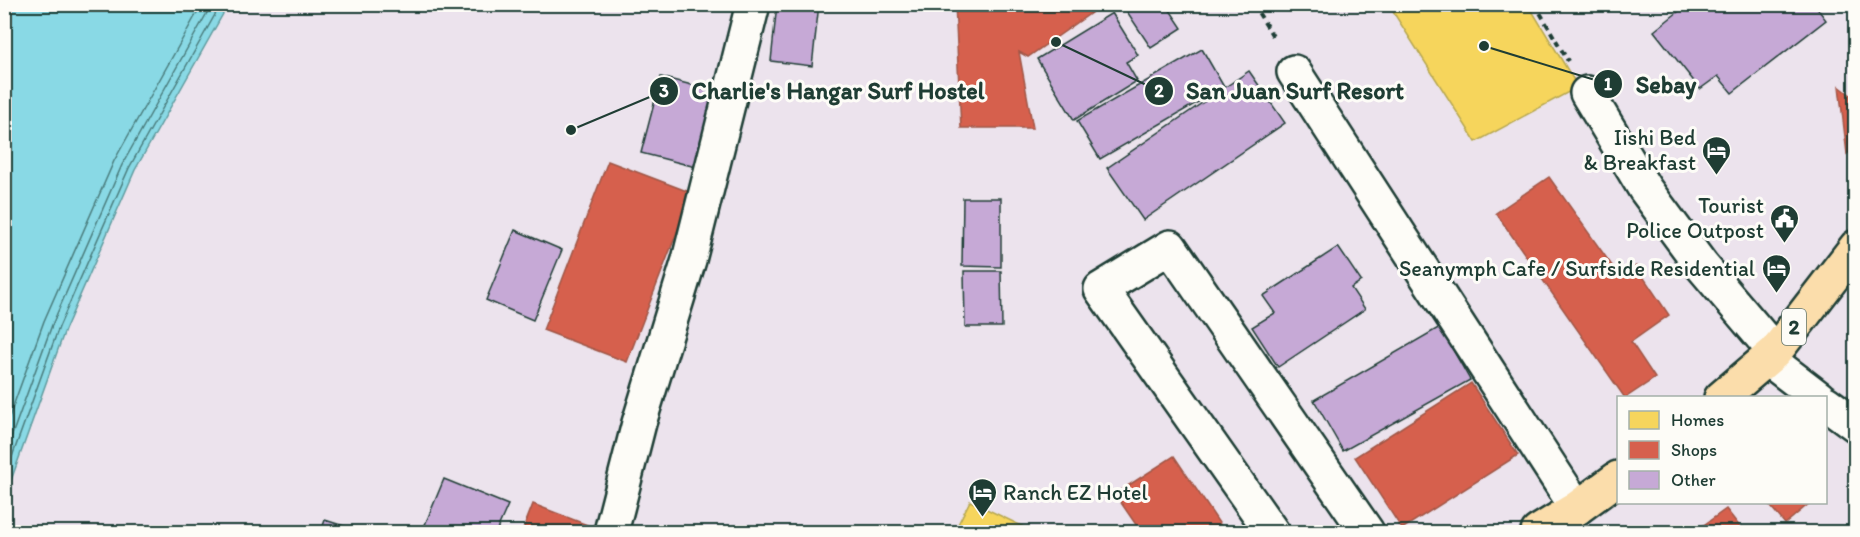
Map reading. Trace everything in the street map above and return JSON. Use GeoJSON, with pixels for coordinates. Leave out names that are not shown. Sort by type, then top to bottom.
{"type":"FeatureCollection","features":[{"type":"Feature","properties":{"kind":"main road","name":"2"},"geometry":{"type":"LineString","coordinates":[[1723,396],[1771,356],[1856,248]]}},
{"type":"Feature","properties":{"kind":"main road"},"geometry":{"type":"LineString","coordinates":[[1538,532],[1577,508],[1617,479]]}},
{"type":"Feature","properties":{"kind":"street"},"geometry":{"type":"LineString","coordinates":[[611,532],[639,423],[690,260],[753,4]]}},
{"type":"Feature","properties":{"kind":"street"},"geometry":{"type":"LineString","coordinates":[[1294,72],[1577,508]]}},
{"type":"Feature","properties":{"kind":"street"},"geometry":{"type":"LineString","coordinates":[[1587,93],[1645,189],[1702,266],[1771,356],[1817,396]]}},
{"type":"Feature","properties":{"kind":"street"},"geometry":{"type":"LineString","coordinates":[[1272,532],[1101,289],[1170,246],[1366,532]]}},
{"type":"Feature","properties":{"kind":"street"},"geometry":{"type":"LineString","coordinates":[[1827,404],[1856,425]]}},
{"type":"Feature","properties":{"kind":"path"},"geometry":{"type":"LineString","coordinates":[[1535,4],[1587,93]]}},
{"type":"Feature","properties":{"kind":"water"},"geometry":{"type":"Polygon","coordinates":[[[5,4],[228,5],[135,170],[65,330],[5,497],[5,4]]]}},
{"type":"Feature","properties":{"kind":"building: Homes"},"geometry":{"type":"Polygon","coordinates":[[[1388,4],[1528,4],[1578,87],[1476,142],[1388,4]]]}},
{"type":"Feature","properties":{"kind":"building: Homes","name":"Ranch EZ Hotel"},"geometry":{"type":"Polygon","coordinates":[[[970,501],[1034,532],[954,532],[970,501]]]}},
{"type":"Feature","properties":{"kind":"building: Shops"},"geometry":{"type":"Polygon","coordinates":[[[955,4],[1097,4],[1091,13],[1028,57],[1019,52],[1033,128],[961,128],[955,4]]]}},
{"type":"Feature","properties":{"kind":"building: Shops"},"geometry":{"type":"Polygon","coordinates":[[[1839,86],[1856,99],[1856,147],[1847,154],[1839,86]]]}},
{"type":"Feature","properties":{"kind":"building: Shops"},"geometry":{"type":"Polygon","coordinates":[[[608,161],[692,193],[627,362],[543,330],[608,161]]]}},
{"type":"Feature","properties":{"kind":"building: Shops"},"geometry":{"type":"Polygon","coordinates":[[[1549,177],[1620,277],[1636,266],[1669,315],[1631,342],[1655,378],[1628,396],[1624,396],[1496,213],[1549,177]]]}},
{"type":"Feature","properties":{"kind":"building: Shops"},"geometry":{"type":"Polygon","coordinates":[[[1471,383],[1518,455],[1402,529],[1355,457],[1471,383]]]}},
{"type":"Feature","properties":{"kind":"building: Shops"},"geometry":{"type":"Polygon","coordinates":[[[1174,456],[1225,532],[1141,532],[1115,494],[1174,456]]]}},
{"type":"Feature","properties":{"kind":"building: Shops"},"geometry":{"type":"Polygon","coordinates":[[[533,504],[603,531],[522,532],[533,504]]]}},
{"type":"Feature","properties":{"kind":"building: Shops"},"geometry":{"type":"Polygon","coordinates":[[[1769,504],[1809,504],[1785,524],[1769,504]]]}},
{"type":"Feature","properties":{"kind":"building: Shops"},"geometry":{"type":"Polygon","coordinates":[[[1726,509],[1744,532],[1694,532],[1726,509]]]}},
{"type":"Feature","properties":{"kind":"building: Other"},"geometry":{"type":"Polygon","coordinates":[[[777,4],[819,4],[812,66],[771,61],[777,4]]]}},
{"type":"Feature","properties":{"kind":"building: Other"},"geometry":{"type":"Polygon","coordinates":[[[1122,4],[1166,4],[1182,28],[1151,48],[1122,4]]]}},
{"type":"Feature","properties":{"kind":"building: Other"},"geometry":{"type":"Polygon","coordinates":[[[1688,4],[1814,4],[1826,20],[1732,93],[1718,76],[1700,89],[1654,31],[1688,4]]]}},
{"type":"Feature","properties":{"kind":"building: Other"},"geometry":{"type":"Polygon","coordinates":[[[1112,13],[1138,55],[1126,62],[1137,81],[1074,120],[1037,59],[1112,13]]]}},
{"type":"Feature","properties":{"kind":"building: Other"},"geometry":{"type":"Polygon","coordinates":[[[1202,49],[1224,87],[1100,159],[1077,121],[1202,49]]]}},
{"type":"Feature","properties":{"kind":"building: Other"},"geometry":{"type":"Polygon","coordinates":[[[1249,71],[1285,123],[1143,220],[1107,168],[1249,71]]]}},
{"type":"Feature","properties":{"kind":"building: Other"},"geometry":{"type":"Polygon","coordinates":[[[661,77],[715,91],[696,167],[641,153],[661,77]]]}},
{"type":"Feature","properties":{"kind":"building: Other"},"geometry":{"type":"Polygon","coordinates":[[[963,198],[1001,198],[1001,267],[962,266],[963,198]]]}},
{"type":"Feature","properties":{"kind":"building: Other"},"geometry":{"type":"Polygon","coordinates":[[[515,230],[562,250],[533,320],[486,300],[515,230]]]}},
{"type":"Feature","properties":{"kind":"building: Other"},"geometry":{"type":"Polygon","coordinates":[[[1338,247],[1361,281],[1351,288],[1365,309],[1278,367],[1252,327],[1275,313],[1263,296],[1338,247]]]}},
{"type":"Feature","properties":{"kind":"building: Other"},"geometry":{"type":"Polygon","coordinates":[[[964,271],[1001,271],[1002,327],[965,327],[964,271]]]}},
{"type":"Feature","properties":{"kind":"building: Other"},"geometry":{"type":"Polygon","coordinates":[[[1440,327],[1470,380],[1343,451],[1314,400],[1440,327]]]}},
{"type":"Feature","properties":{"kind":"building: Other"},"geometry":{"type":"Polygon","coordinates":[[[444,479],[508,505],[496,532],[422,532],[444,479]]]}},
{"type":"Feature","properties":{"kind":"building: Other"},"geometry":{"type":"Polygon","coordinates":[[[325,520],[363,532],[321,532],[325,520]]]}},
{"type":"Feature","properties":{"kind":"place","name":"San Juan Surf Resort"},"geometry":{"type":"Point","coordinates":[1056,42]}},
{"type":"Feature","properties":{"kind":"place","name":"Sebay"},"geometry":{"type":"Point","coordinates":[1484,46]}},
{"type":"Feature","properties":{"kind":"place","name":"Charlie's Hangar Surf Hostel"},"geometry":{"type":"Point","coordinates":[571,130]}},
{"type":"Feature","properties":{"kind":"place","name":"Iishi Bed & Breakfast"},"geometry":{"type":"Point","coordinates":[1717,176]}},
{"type":"Feature","properties":{"kind":"place","name":"Tourist Police Outpost"},"geometry":{"type":"Point","coordinates":[1785,244]}},
{"type":"Feature","properties":{"kind":"place","name":"Seanymph Cafe / Surfside Residential"},"geometry":{"type":"Point","coordinates":[1776,294]}},
{"type":"Feature","properties":{"kind":"place","name":"Ranch EZ Hotel"},"geometry":{"type":"Point","coordinates":[982,518]}}]}
